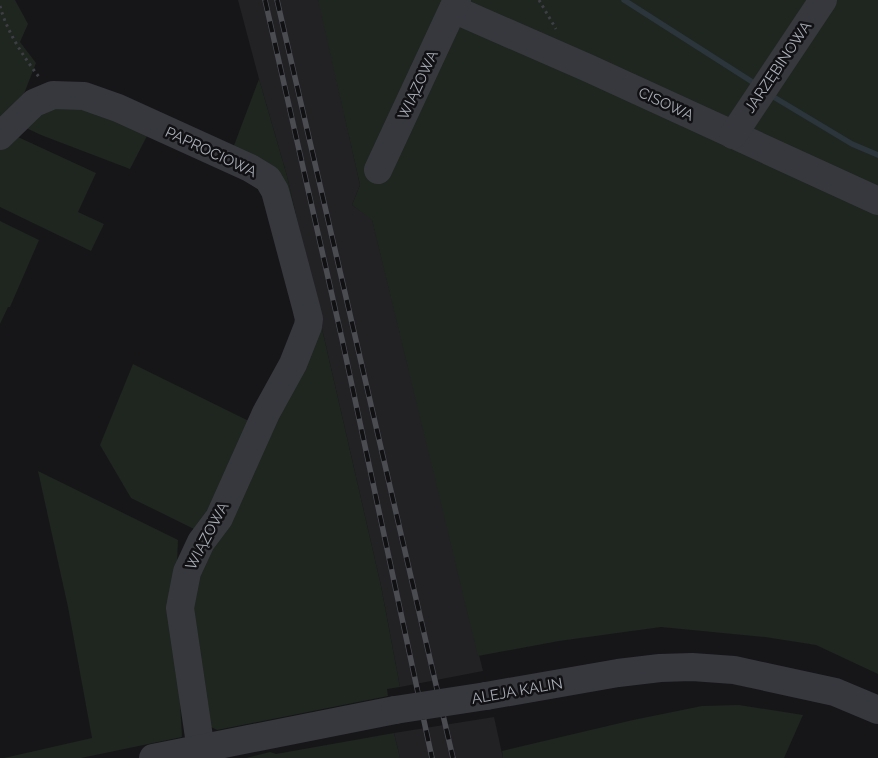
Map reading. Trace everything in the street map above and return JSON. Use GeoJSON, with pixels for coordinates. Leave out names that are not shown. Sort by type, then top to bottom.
{"type":"FeatureCollection","features":[{"type":"Feature","properties":{"kind":"street","name":"JARZĘBINOWA"},"geometry":{"type":"LineString","coordinates":[[733,135],[822,0]]}},
{"type":"Feature","properties":{"kind":"street","name":"CISOWA"},"geometry":{"type":"LineString","coordinates":[[455,5],[878,201]]}},
{"type":"Feature","properties":{"kind":"street","name":"WIĄZOWA"},"geometry":{"type":"LineString","coordinates":[[378,170],[455,5]]}},
{"type":"Feature","properties":{"kind":"street","name":"PAPROCIOWA"},"geometry":{"type":"LineString","coordinates":[[53,95],[84,96],[118,108],[250,168],[268,179],[275,192],[284,220],[309,319],[304,338]]}},
{"type":"Feature","properties":{"kind":"street"},"geometry":{"type":"LineString","coordinates":[[0,136],[34,103],[53,95]]}},
{"type":"Feature","properties":{"kind":"street","name":"WIĄZOWA"},"geometry":{"type":"LineString","coordinates":[[205,753],[199,736],[180,608],[187,572],[201,542],[219,518],[251,445],[293,364],[304,338]]}},
{"type":"Feature","properties":{"kind":"street","name":"ALEJA KALIN"},"geometry":{"type":"LineString","coordinates":[[153,758],[205,753],[395,710],[660,668],[692,667],[734,670],[835,692],[878,710]]}},
{"type":"Feature","properties":{"kind":"path"},"geometry":{"type":"LineString","coordinates":[[0,6],[3,17],[24,57],[53,95]]}},
{"type":"Feature","properties":{"kind":"shaded area"},"geometry":{"type":"Polygon","coordinates":[[[0,0],[15,0],[28,24],[20,42],[36,63],[20,104],[0,126],[0,0]]]}},
{"type":"Feature","properties":{"kind":"shaded area"},"geometry":{"type":"Polygon","coordinates":[[[238,0],[319,0],[360,185],[352,205],[372,219],[483,671],[400,687],[381,586],[287,176],[238,0]]]}},
{"type":"Feature","properties":{"kind":"shaded area"},"geometry":{"type":"Polygon","coordinates":[[[318,0],[878,0],[878,674],[816,645],[765,637],[661,627],[559,641],[478,656],[372,220],[352,205],[360,185],[318,0]]]}},
{"type":"Feature","properties":{"kind":"shaded area"},"geometry":{"type":"Polygon","coordinates":[[[259,79],[287,176],[381,586],[400,687],[387,689],[388,696],[217,730],[211,727],[190,619],[198,565],[303,363],[290,222],[233,148],[259,79]]]}},
{"type":"Feature","properties":{"kind":"shaded area"},"geometry":{"type":"Polygon","coordinates":[[[68,102],[149,132],[130,169],[22,126],[35,110],[68,102]]]}},
{"type":"Feature","properties":{"kind":"shaded area"},"geometry":{"type":"Polygon","coordinates":[[[18,137],[96,173],[78,212],[104,224],[91,251],[0,207],[0,147],[18,137]]]}},
{"type":"Feature","properties":{"kind":"shaded area"},"geometry":{"type":"Polygon","coordinates":[[[0,221],[39,240],[10,307],[8,307],[0,324],[0,221]]]}},
{"type":"Feature","properties":{"kind":"shaded area"},"geometry":{"type":"Polygon","coordinates":[[[133,364],[255,424],[209,518],[196,530],[131,498],[100,445],[133,364]]]}},
{"type":"Feature","properties":{"kind":"shaded area"},"geometry":{"type":"Polygon","coordinates":[[[38,471],[178,540],[175,612],[182,737],[81,758],[4,758],[92,738],[68,607],[38,471]]]}},
{"type":"Feature","properties":{"kind":"shaded area"},"geometry":{"type":"Polygon","coordinates":[[[739,705],[803,715],[784,758],[503,758],[502,751],[633,720],[702,706],[739,705]]]}},
{"type":"Feature","properties":{"kind":"shaded area"},"geometry":{"type":"Polygon","coordinates":[[[494,717],[503,758],[400,758],[394,733],[494,717]]]}},
{"type":"Feature","properties":{"kind":"shaded area"},"geometry":{"type":"Polygon","coordinates":[[[394,733],[400,758],[246,758],[270,752],[276,754],[394,733]]]}},
{"type":"Feature","properties":{"kind":"waterway"},"geometry":{"type":"LineString","coordinates":[[624,0],[754,83]]}},
{"type":"Feature","properties":{"kind":"waterway"},"geometry":{"type":"LineString","coordinates":[[772,96],[852,144],[878,155]]}},
{"type":"Feature","properties":{"kind":"railway"},"geometry":{"type":"LineString","coordinates":[[265,0],[342,339],[432,758]]}},
{"type":"Feature","properties":{"kind":"railway"},"geometry":{"type":"LineString","coordinates":[[277,0],[453,758]]}}]}
